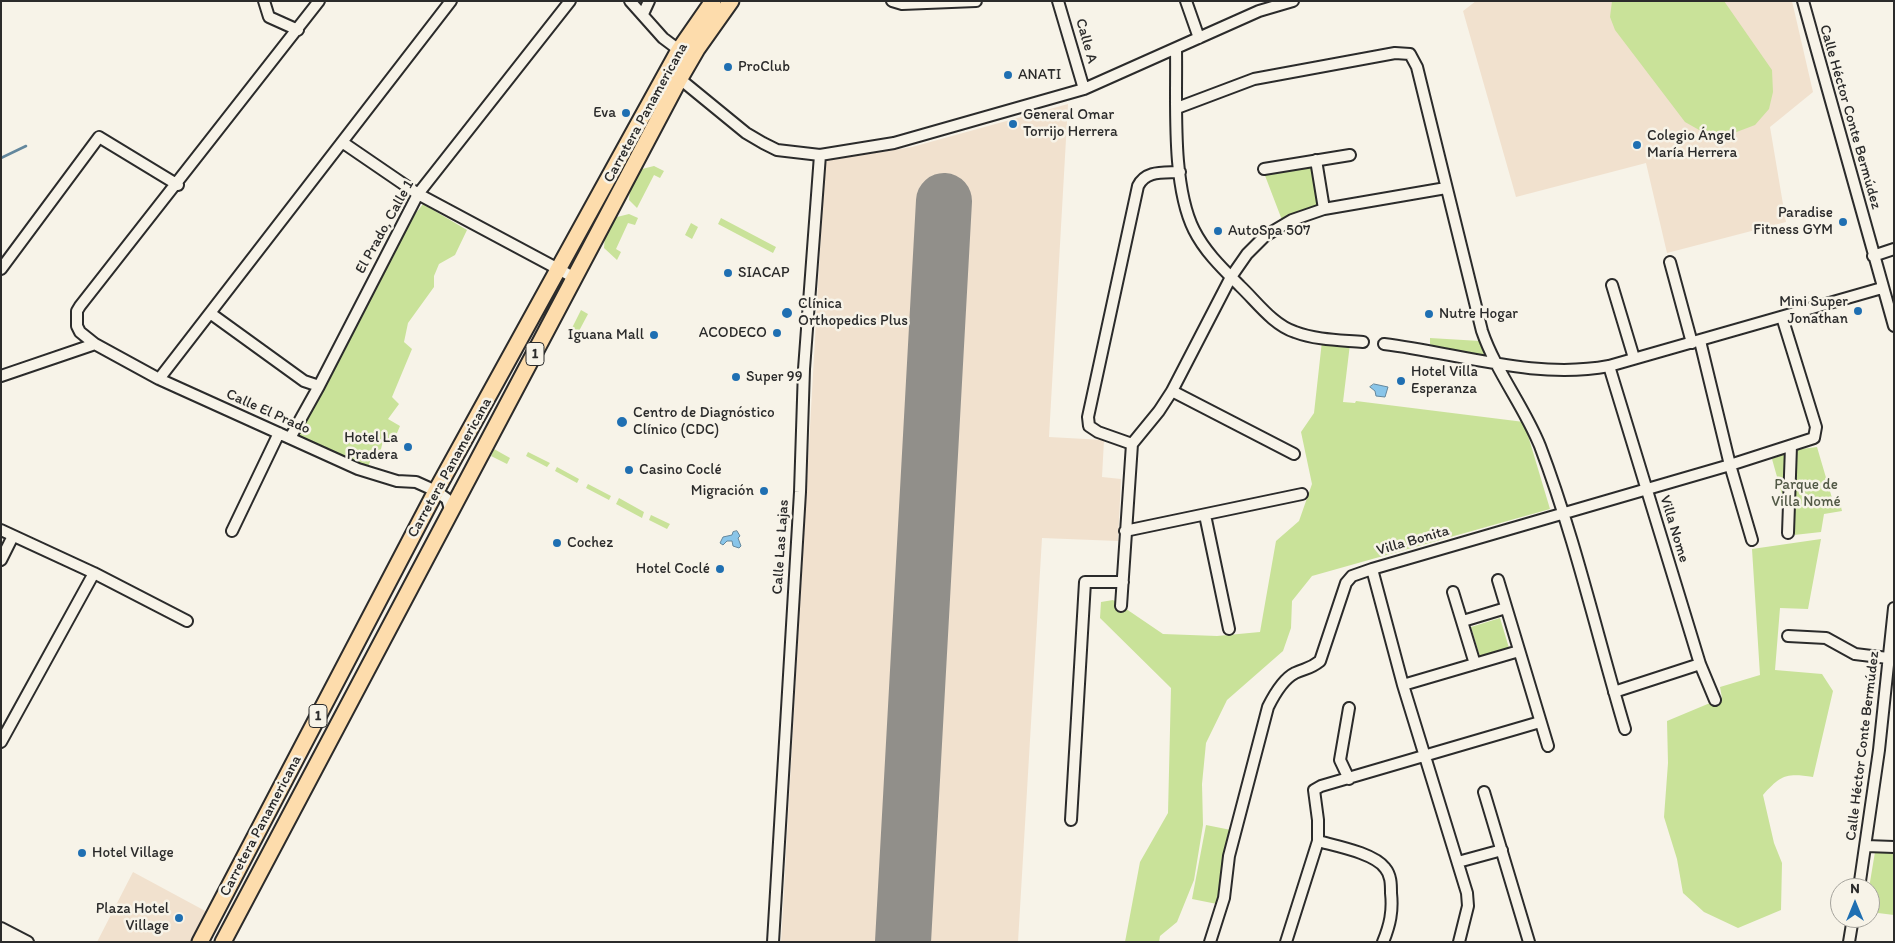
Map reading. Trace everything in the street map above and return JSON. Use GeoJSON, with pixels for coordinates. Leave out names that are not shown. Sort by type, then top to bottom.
{"type":"FeatureCollection","features":[{"type":"Feature","properties":{"kind":"highway","name":"Carretera Panamericana"},"geometry":{"type":"LineString","coordinates":[[200,942],[436,491],[679,50],[713,1]]}},
{"type":"Feature","properties":{"kind":"highway","name":"Carretera Panamericana"},"geometry":{"type":"LineString","coordinates":[[224,942],[680,79],[697,49],[731,1]]}},
{"type":"Feature","properties":{"kind":"highway"},"geometry":{"type":"LineString","coordinates":[[671,97],[675,74],[684,56],[679,50]]}},
{"type":"Feature","properties":{"kind":"highway","name":"1"},"geometry":{"type":"LineString","coordinates":[[575,278],[573,267],[575,255],[623,165],[624,151]]}},
{"type":"Feature","properties":{"kind":"street"},"geometry":{"type":"LineString","coordinates":[[264,1],[269,17],[298,30]]}},
{"type":"Feature","properties":{"kind":"street","name":"Calle El Prado"},"geometry":{"type":"LineString","coordinates":[[319,1],[178,185],[77,311],[76,319],[80,332],[95,344],[159,379],[358,469],[398,481],[416,482],[436,491]]}},
{"type":"Feature","properties":{"kind":"street"},"geometry":{"type":"LineString","coordinates":[[159,379],[451,1]]}},
{"type":"Feature","properties":{"kind":"street","name":"El Prado, Calle 1"},"geometry":{"type":"LineString","coordinates":[[290,438],[319,386],[418,194],[570,1]]}},
{"type":"Feature","properties":{"kind":"street"},"geometry":{"type":"LineString","coordinates":[[630,1],[663,38],[679,50]]}},
{"type":"Feature","properties":{"kind":"street"},"geometry":{"type":"LineString","coordinates":[[642,14],[649,1]]}},
{"type":"Feature","properties":{"kind":"street"},"geometry":{"type":"LineString","coordinates":[[892,1],[902,4],[976,1]]}},
{"type":"Feature","properties":{"kind":"street","name":"Calle A"},"geometry":{"type":"LineString","coordinates":[[1058,1],[1084,89]]}},
{"type":"Feature","properties":{"kind":"street"},"geometry":{"type":"LineString","coordinates":[[1186,1],[1199,38]]}},
{"type":"Feature","properties":{"kind":"street"},"geometry":{"type":"LineString","coordinates":[[680,79],[746,133],[763,143],[777,150],[820,155],[894,143],[1084,89],[1259,11],[1293,1]]}},
{"type":"Feature","properties":{"kind":"street","name":"Calle Héctor Conte Bermúdez"},"geometry":{"type":"LineString","coordinates":[[1803,1],[1894,326]]}},
{"type":"Feature","properties":{"kind":"street"},"geometry":{"type":"LineString","coordinates":[[663,38],[671,65]]}},
{"type":"Feature","properties":{"kind":"street"},"geometry":{"type":"LineString","coordinates":[[1176,49],[1180,172],[1186,207],[1194,229],[1206,250],[1276,321],[1294,332],[1315,337],[1363,342]]}},
{"type":"Feature","properties":{"kind":"street"},"geometry":{"type":"LineString","coordinates":[[1177,108],[1254,79],[1395,53],[1410,54],[1417,67],[1482,331],[1495,362],[1530,422],[1562,514],[1625,729]]}},
{"type":"Feature","properties":{"kind":"street"},"geometry":{"type":"LineString","coordinates":[[1,269],[100,137],[178,185]]}},
{"type":"Feature","properties":{"kind":"street"},"geometry":{"type":"LineString","coordinates":[[342,142],[418,194],[575,278]]}},
{"type":"Feature","properties":{"kind":"street","name":"Calle Las Lajas"},"geometry":{"type":"LineString","coordinates":[[773,942],[800,492],[804,369],[820,155]]}},
{"type":"Feature","properties":{"kind":"street"},"geometry":{"type":"LineString","coordinates":[[1264,168],[1350,155]]}},
{"type":"Feature","properties":{"kind":"street"},"geometry":{"type":"LineString","coordinates":[[1316,160],[1324,209]]}},
{"type":"Feature","properties":{"kind":"street"},"geometry":{"type":"LineString","coordinates":[[1132,444],[1098,432],[1090,426],[1088,417],[1138,186],[1143,178],[1151,174],[1180,172]]}},
{"type":"Feature","properties":{"kind":"street"},"geometry":{"type":"LineString","coordinates":[[1121,606],[1132,444],[1172,390],[1231,276],[1246,254],[1265,236],[1292,220],[1324,209],[1446,188]]}},
{"type":"Feature","properties":{"kind":"street"},"geometry":{"type":"LineString","coordinates":[[1873,256],[1894,249]]}},
{"type":"Feature","properties":{"kind":"street"},"geometry":{"type":"LineString","coordinates":[[1670,262],[1696,342],[1752,540]]}},
{"type":"Feature","properties":{"kind":"street"},"geometry":{"type":"LineString","coordinates":[[1612,285],[1634,358]]}},
{"type":"Feature","properties":{"kind":"street"},"geometry":{"type":"LineString","coordinates":[[1384,344],[1559,371],[1582,371],[1609,366],[1696,342],[1882,288]]}},
{"type":"Feature","properties":{"kind":"street"},"geometry":{"type":"LineString","coordinates":[[210,313],[304,381],[319,386]]}},
{"type":"Feature","properties":{"kind":"street","name":"Villa Bonita"},"geometry":{"type":"LineString","coordinates":[[1459,942],[1468,906],[1467,893],[1403,686],[1372,569],[1646,490],[1810,440],[1816,436],[1816,427],[1782,317]]}},
{"type":"Feature","properties":{"kind":"street"},"geometry":{"type":"LineString","coordinates":[[1,376],[95,344]]}},
{"type":"Feature","properties":{"kind":"street","name":"Villa Nome"},"geometry":{"type":"LineString","coordinates":[[1609,366],[1700,664],[1715,700]]}},
{"type":"Feature","properties":{"kind":"street"},"geometry":{"type":"LineString","coordinates":[[1172,390],[1294,454]]}},
{"type":"Feature","properties":{"kind":"street"},"geometry":{"type":"LineString","coordinates":[[232,531],[279,433]]}},
{"type":"Feature","properties":{"kind":"street"},"geometry":{"type":"LineString","coordinates":[[1788,533],[1791,446]]}},
{"type":"Feature","properties":{"kind":"street"},"geometry":{"type":"LineString","coordinates":[[436,491],[452,491],[466,485]]}},
{"type":"Feature","properties":{"kind":"street"},"geometry":{"type":"LineString","coordinates":[[436,491],[447,499],[451,513]]}},
{"type":"Feature","properties":{"kind":"street"},"geometry":{"type":"LineString","coordinates":[[1125,531],[1302,494]]}},
{"type":"Feature","properties":{"kind":"street"},"geometry":{"type":"LineString","coordinates":[[1205,514],[1229,629]]}},
{"type":"Feature","properties":{"kind":"street"},"geometry":{"type":"LineString","coordinates":[[1,530],[94,572],[187,620]]}},
{"type":"Feature","properties":{"kind":"street"},"geometry":{"type":"LineString","coordinates":[[1,560],[13,536]]}},
{"type":"Feature","properties":{"kind":"street"},"geometry":{"type":"LineString","coordinates":[[1210,942],[1224,898],[1229,856],[1268,707],[1273,696],[1288,677],[1311,668],[1320,660],[1346,583],[1352,576],[1372,569]]}},
{"type":"Feature","properties":{"kind":"street"},"geometry":{"type":"LineString","coordinates":[[1,742],[5,726],[94,572]]}},
{"type":"Feature","properties":{"kind":"street"},"geometry":{"type":"LineString","coordinates":[[1498,580],[1548,746]]}},
{"type":"Feature","properties":{"kind":"street"},"geometry":{"type":"LineString","coordinates":[[1071,820],[1085,582],[1123,582]]}},
{"type":"Feature","properties":{"kind":"street"},"geometry":{"type":"LineString","coordinates":[[1453,592],[1475,664]]}},
{"type":"Feature","properties":{"kind":"street"},"geometry":{"type":"LineString","coordinates":[[1463,622],[1506,608]]}},
{"type":"Feature","properties":{"kind":"street","name":"Calle Héctor Conte Bermúdez"},"geometry":{"type":"LineString","coordinates":[[1860,878],[1890,672],[1888,658],[1894,608]]}},
{"type":"Feature","properties":{"kind":"street"},"geometry":{"type":"LineString","coordinates":[[1788,636],[1826,638],[1855,654],[1888,658]]}},
{"type":"Feature","properties":{"kind":"street"},"geometry":{"type":"LineString","coordinates":[[1403,686],[1519,651]]}},
{"type":"Feature","properties":{"kind":"street"},"geometry":{"type":"LineString","coordinates":[[1614,692],[1700,664]]}},
{"type":"Feature","properties":{"kind":"street"},"geometry":{"type":"LineString","coordinates":[[1348,708],[1340,760],[1349,779]]}},
{"type":"Feature","properties":{"kind":"street"},"geometry":{"type":"LineString","coordinates":[[1286,942],[1318,841],[1318,820],[1314,790],[1321,786],[1540,722]]}},
{"type":"Feature","properties":{"kind":"street"},"geometry":{"type":"LineString","coordinates":[[1484,792],[1529,942]]}},
{"type":"Feature","properties":{"kind":"street"},"geometry":{"type":"LineString","coordinates":[[1318,841],[1365,856],[1385,867],[1390,877],[1392,901],[1391,922],[1383,942]]}},
{"type":"Feature","properties":{"kind":"street"},"geometry":{"type":"LineString","coordinates":[[1866,846],[1894,847]]}},
{"type":"Feature","properties":{"kind":"street"},"geometry":{"type":"LineString","coordinates":[[1458,862],[1502,850]]}},
{"type":"Feature","properties":{"kind":"street"},"geometry":{"type":"LineString","coordinates":[[1,928],[28,942]]}},
{"type":"Feature","properties":{"kind":"street"},"geometry":{"type":"LineString","coordinates":[[1849,942],[1851,928]]}},
{"type":"Feature","properties":{"kind":"street"},"geometry":{"type":"LineString","coordinates":[[1,937],[11,942]]}},
{"type":"Feature","properties":{"kind":"shaded area","name":"Colegio Ángel María Herrera"},"geometry":{"type":"Polygon","coordinates":[[[1476,1],[1792,1],[1813,92],[1770,127],[1786,222],[1667,253],[1646,163],[1516,197],[1463,11],[1476,1]]]}},
{"type":"Feature","properties":{"kind":"shaded area"},"geometry":{"type":"Polygon","coordinates":[[[1068,104],[1049,437],[1104,440],[1102,477],[1121,479],[1118,541],[1042,538],[1018,942],[781,942],[825,161],[912,147],[1068,104]]]}},
{"type":"Feature","properties":{"kind":"shaded area"},"geometry":{"type":"Polygon","coordinates":[[[133,872],[209,913],[194,942],[97,942],[133,872]]]}},
{"type":"Feature","properties":{"kind":"green space"},"geometry":{"type":"Polygon","coordinates":[[[1612,1],[1724,1],[1772,70],[1773,92],[1769,109],[1755,125],[1734,133],[1708,135],[1685,122],[1615,30],[1610,17],[1612,1]]]}},
{"type":"Feature","properties":{"kind":"green space"},"geometry":{"type":"Polygon","coordinates":[[[1314,165],[1321,206],[1282,220],[1264,173],[1314,165]]]}},
{"type":"Feature","properties":{"kind":"green space"},"geometry":{"type":"Polygon","coordinates":[[[654,166],[664,171],[660,178],[654,175],[637,208],[629,200],[630,187],[638,170],[654,166]]]}},
{"type":"Feature","properties":{"kind":"green space"},"geometry":{"type":"Polygon","coordinates":[[[423,204],[467,230],[455,255],[439,264],[434,276],[434,287],[408,323],[404,342],[412,349],[392,397],[399,404],[388,419],[400,426],[394,440],[384,437],[380,453],[374,450],[367,470],[295,439],[368,300],[393,257],[408,223],[423,204]]]}},
{"type":"Feature","properties":{"kind":"green space"},"geometry":{"type":"Polygon","coordinates":[[[629,214],[638,218],[635,225],[628,223],[616,249],[621,252],[617,260],[604,248],[605,235],[613,218],[629,214]]]}},
{"type":"Feature","properties":{"kind":"green space"},"geometry":{"type":"Polygon","coordinates":[[[721,218],[776,247],[773,253],[718,224],[721,218]]]}},
{"type":"Feature","properties":{"kind":"green space"},"geometry":{"type":"Polygon","coordinates":[[[691,223],[698,227],[692,239],[685,235],[691,223]]]}},
{"type":"Feature","properties":{"kind":"green space"},"geometry":{"type":"Polygon","coordinates":[[[581,310],[588,314],[579,331],[572,328],[581,310]]]}},
{"type":"Feature","properties":{"kind":"green space"},"geometry":{"type":"Polygon","coordinates":[[[1430,338],[1480,341],[1484,350],[1483,359],[1445,351],[1430,344],[1430,338]]]}},
{"type":"Feature","properties":{"kind":"green space"},"geometry":{"type":"Polygon","coordinates":[[[1322,341],[1350,344],[1343,402],[1355,403],[1356,401],[1524,422],[1550,509],[1312,576],[1292,601],[1291,628],[1283,651],[1227,700],[1206,743],[1202,784],[1203,825],[1194,880],[1177,922],[1160,936],[1159,942],[1125,942],[1140,862],[1168,813],[1171,688],[1100,618],[1101,602],[1113,600],[1163,634],[1217,636],[1260,632],[1276,541],[1299,521],[1312,484],[1301,432],[1314,413],[1322,341]]]}},
{"type":"Feature","properties":{"kind":"green space","name":"Parque de Villa Nomé"},"geometry":{"type":"Polygon","coordinates":[[[1817,447],[1832,498],[1840,503],[1842,511],[1824,514],[1821,532],[1785,536],[1783,498],[1772,459],[1793,450],[1817,447]]]}},
{"type":"Feature","properties":{"kind":"green space"},"geometry":{"type":"Polygon","coordinates":[[[494,449],[510,458],[507,464],[491,456],[494,449]]]}},
{"type":"Feature","properties":{"kind":"green space"},"geometry":{"type":"Polygon","coordinates":[[[528,452],[550,463],[547,467],[526,456],[528,452]]]}},
{"type":"Feature","properties":{"kind":"green space"},"geometry":{"type":"Polygon","coordinates":[[[557,467],[579,479],[577,483],[555,471],[557,467]]]}},
{"type":"Feature","properties":{"kind":"green space"},"geometry":{"type":"Polygon","coordinates":[[[588,484],[611,496],[609,500],[586,488],[588,484]]]}},
{"type":"Feature","properties":{"kind":"green space"},"geometry":{"type":"Polygon","coordinates":[[[619,498],[644,512],[642,518],[616,504],[619,498]]]}},
{"type":"Feature","properties":{"kind":"green space"},"geometry":{"type":"Polygon","coordinates":[[[651,515],[670,524],[667,529],[649,520],[651,515]]]}},
{"type":"Feature","properties":{"kind":"green space"},"geometry":{"type":"Polygon","coordinates":[[[1821,539],[1808,609],[1780,608],[1775,670],[1822,674],[1833,691],[1813,777],[1796,775],[1785,777],[1775,783],[1763,795],[1774,843],[1782,863],[1781,910],[1738,928],[1704,912],[1683,893],[1677,859],[1664,817],[1668,763],[1667,721],[1722,698],[1720,687],[1760,675],[1752,549],[1821,539]]]}},
{"type":"Feature","properties":{"kind":"green space"},"geometry":{"type":"Polygon","coordinates":[[[1500,618],[1509,648],[1480,657],[1471,627],[1500,618]]]}},
{"type":"Feature","properties":{"kind":"green space"},"geometry":{"type":"Polygon","coordinates":[[[1206,825],[1231,830],[1217,904],[1192,899],[1206,825]]]}},
{"type":"Feature","properties":{"kind":"green space"},"geometry":{"type":"Polygon","coordinates":[[[1875,852],[1894,853],[1894,915],[1880,913],[1880,878],[1871,878],[1875,852]]]}},
{"type":"Feature","properties":{"kind":"water"},"geometry":{"type":"Polygon","coordinates":[[[1374,384],[1388,387],[1385,397],[1376,396],[1375,391],[1370,387],[1374,384]]]}},
{"type":"Feature","properties":{"kind":"water"},"geometry":{"type":"Polygon","coordinates":[[[737,531],[740,536],[738,538],[741,546],[739,548],[733,546],[732,541],[727,541],[723,545],[720,543],[723,537],[732,535],[733,532],[737,531]]]}},
{"type":"Feature","properties":{"kind":"waterway"},"geometry":{"type":"LineString","coordinates":[[1,158],[26,146]]}},
{"type":"Feature","properties":{"kind":"runway"},"geometry":{"type":"LineString","coordinates":[[903,942],[944,201]]}},
{"type":"Feature","properties":{"kind":"place","name":"ProClub"},"geometry":{"type":"Point","coordinates":[728,67]}},
{"type":"Feature","properties":{"kind":"place","name":"ANATI"},"geometry":{"type":"Point","coordinates":[1008,75]}},
{"type":"Feature","properties":{"kind":"place","name":"Eva"},"geometry":{"type":"Point","coordinates":[626,113]}},
{"type":"Feature","properties":{"kind":"place","name":"General Omar Torrijo Herrera"},"geometry":{"type":"Point","coordinates":[1013,124]}},
{"type":"Feature","properties":{"kind":"place","name":"Colegio Ángel María Herrera"},"geometry":{"type":"Point","coordinates":[1637,145]}},
{"type":"Feature","properties":{"kind":"place","name":"Paradise Fitness GYM"},"geometry":{"type":"Point","coordinates":[1843,222]}},
{"type":"Feature","properties":{"kind":"place","name":"AutoSpa 507"},"geometry":{"type":"Point","coordinates":[1218,231]}},
{"type":"Feature","properties":{"kind":"place","name":"SIACAP"},"geometry":{"type":"Point","coordinates":[728,273]}},
{"type":"Feature","properties":{"kind":"place","name":"Mini Super Jonathan"},"geometry":{"type":"Point","coordinates":[1858,311]}},
{"type":"Feature","properties":{"kind":"place","name":"Clínica Orthopedics Plus"},"geometry":{"type":"Point","coordinates":[787,313]}},
{"type":"Feature","properties":{"kind":"place","name":"Nutre Hogar"},"geometry":{"type":"Point","coordinates":[1429,314]}},
{"type":"Feature","properties":{"kind":"place","name":"ACODECO"},"geometry":{"type":"Point","coordinates":[777,333]}},
{"type":"Feature","properties":{"kind":"place","name":"Iguana Mall"},"geometry":{"type":"Point","coordinates":[654,335]}},
{"type":"Feature","properties":{"kind":"place","name":"Super 99"},"geometry":{"type":"Point","coordinates":[736,377]}},
{"type":"Feature","properties":{"kind":"place","name":"Hotel Villa Esperanza"},"geometry":{"type":"Point","coordinates":[1401,381]}},
{"type":"Feature","properties":{"kind":"place","name":"Centro de Diagnóstico Clínico (CDC)"},"geometry":{"type":"Point","coordinates":[622,422]}},
{"type":"Feature","properties":{"kind":"place","name":"Hotel La Pradera"},"geometry":{"type":"Point","coordinates":[408,447]}},
{"type":"Feature","properties":{"kind":"place","name":"Casino Coclé"},"geometry":{"type":"Point","coordinates":[629,470]}},
{"type":"Feature","properties":{"kind":"place","name":"Migración"},"geometry":{"type":"Point","coordinates":[764,491]}},
{"type":"Feature","properties":{"kind":"place","name":"Cochez"},"geometry":{"type":"Point","coordinates":[557,543]}},
{"type":"Feature","properties":{"kind":"place","name":"Hotel Coclé"},"geometry":{"type":"Point","coordinates":[720,569]}},
{"type":"Feature","properties":{"kind":"place","name":"Hotel Village"},"geometry":{"type":"Point","coordinates":[82,853]}},
{"type":"Feature","properties":{"kind":"place","name":"Plaza Hotel Village"},"geometry":{"type":"Point","coordinates":[179,918]}}]}
